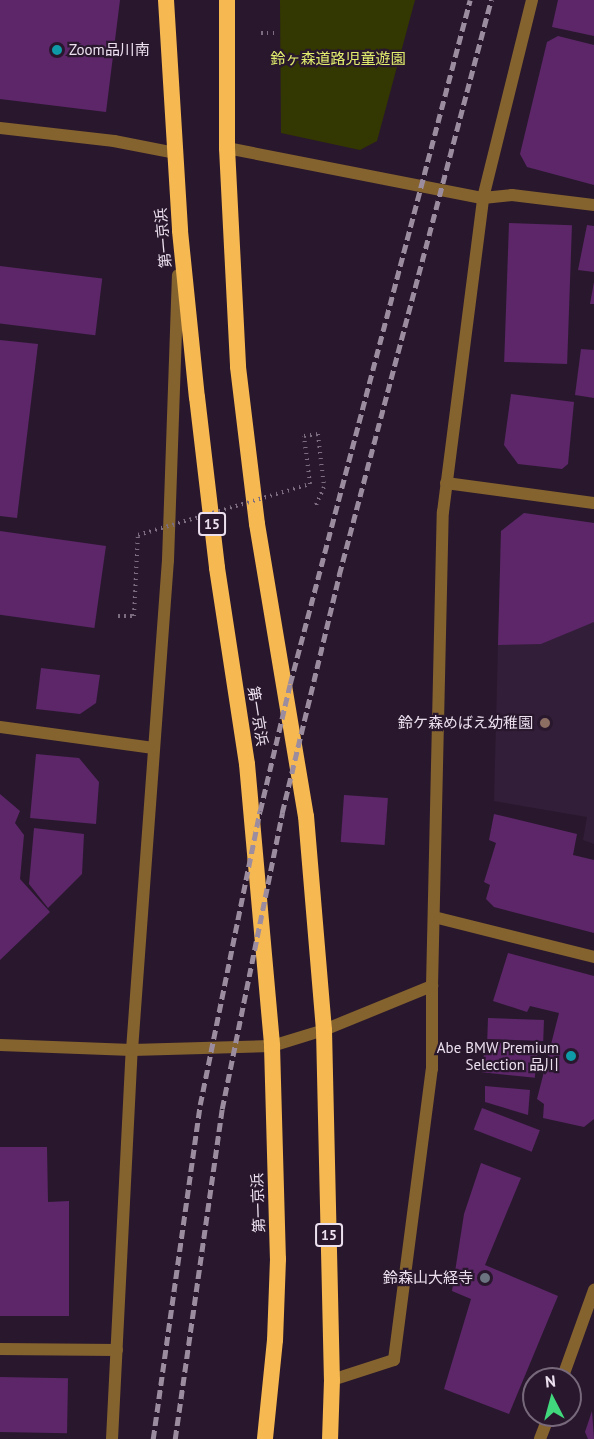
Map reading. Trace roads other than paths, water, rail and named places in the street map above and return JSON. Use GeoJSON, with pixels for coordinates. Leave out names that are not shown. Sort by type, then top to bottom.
{"type":"FeatureCollection","features":[{"type":"Feature","properties":{"kind":"highway","name":"第一京浜"},"geometry":{"type":"LineString","coordinates":[[166,0],[180,231],[217,568],[247,764],[272,1046],[278,1259],[275,1340],[264,1439]]}},
{"type":"Feature","properties":{"kind":"highway","name":"第一京浜"},"geometry":{"type":"LineString","coordinates":[[227,0],[227,148],[238,367],[257,524],[306,816],[324,1030],[332,1380],[330,1439]]}},
{"type":"Feature","properties":{"kind":"street"},"geometry":{"type":"LineString","coordinates":[[332,1380],[394,1360],[432,1069],[432,986],[446,483],[483,198],[532,0]]}},
{"type":"Feature","properties":{"kind":"street"},"geometry":{"type":"LineString","coordinates":[[0,128],[114,141],[175,153]]}},
{"type":"Feature","properties":{"kind":"street"},"geometry":{"type":"LineString","coordinates":[[227,148],[483,198],[512,195],[594,205]]}},
{"type":"Feature","properties":{"kind":"street"},"geometry":{"type":"LineString","coordinates":[[112,1439],[132,1050],[168,560],[180,231]]}},
{"type":"Feature","properties":{"kind":"street"},"geometry":{"type":"LineString","coordinates":[[446,483],[594,503]]}},
{"type":"Feature","properties":{"kind":"street"},"geometry":{"type":"LineString","coordinates":[[0,727],[154,748]]}},
{"type":"Feature","properties":{"kind":"street"},"geometry":{"type":"LineString","coordinates":[[434,917],[594,957]]}},
{"type":"Feature","properties":{"kind":"street"},"geometry":{"type":"LineString","coordinates":[[0,1045],[132,1050],[272,1046],[324,1030],[432,986]]}},
{"type":"Feature","properties":{"kind":"street"},"geometry":{"type":"LineString","coordinates":[[566,1367],[594,1290]]}},
{"type":"Feature","properties":{"kind":"street"},"geometry":{"type":"LineString","coordinates":[[0,1349],[117,1350]]}},
{"type":"Feature","properties":{"kind":"railway"},"geometry":{"type":"LineString","coordinates":[[153,1439],[200,1105],[260,811],[290,684],[470,0]]}},
{"type":"Feature","properties":{"kind":"railway"},"geometry":{"type":"LineString","coordinates":[[175,1439],[222,1109],[282,813],[339,575],[491,0]]}},
{"type":"Feature","properties":{"kind":"place","name":"Zoom品川南"},"geometry":{"type":"Point","coordinates":[57,50]}},
{"type":"Feature","properties":{"kind":"place","name":"鈴ケ森めばえ幼稚園"},"geometry":{"type":"Point","coordinates":[545,723]}},
{"type":"Feature","properties":{"kind":"place","name":"Abe BMW Premium Selection 品川"},"geometry":{"type":"Point","coordinates":[571,1056]}},
{"type":"Feature","properties":{"kind":"place","name":"鈴森山大経寺"},"geometry":{"type":"Point","coordinates":[485,1278]}},
{"type":"Feature","properties":{"kind":"park label","name":"鈴ヶ森道路児童遊園"},"geometry":{"type":"Point","coordinates":[338,59]}}]}
